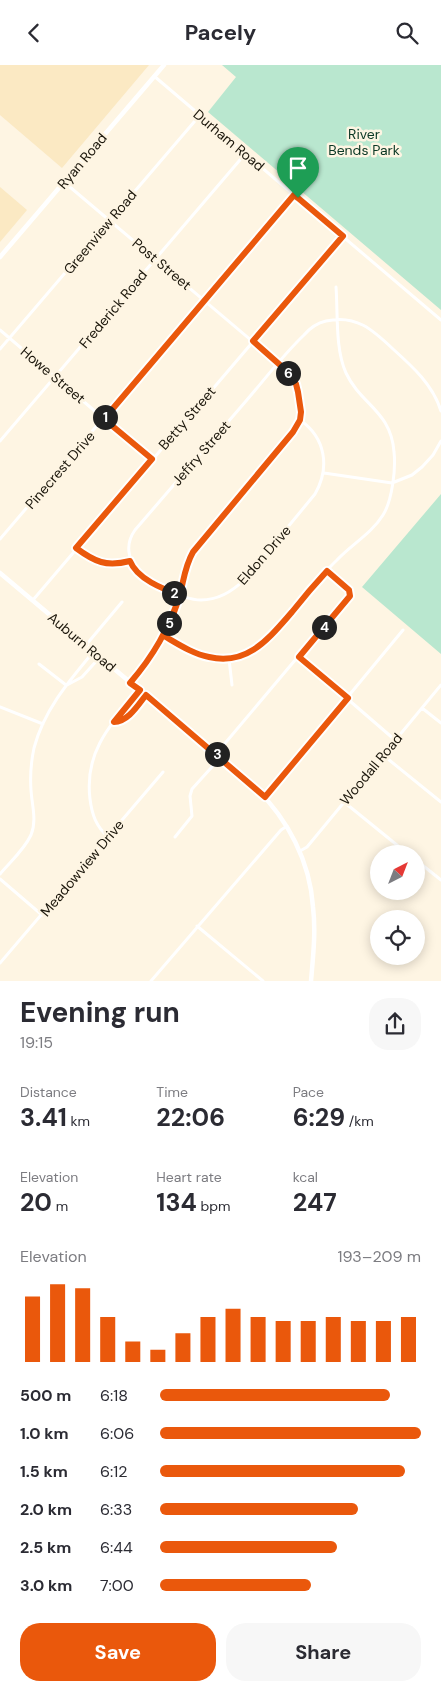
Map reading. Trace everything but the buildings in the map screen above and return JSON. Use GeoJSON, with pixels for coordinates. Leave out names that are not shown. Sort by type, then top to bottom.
{"type":"FeatureCollection","features":[{"type":"Feature","properties":{"kind":"main road","name":"Ryan Road"},"geometry":{"type":"LineString","coordinates":[[0,257],[164,65]]}},
{"type":"Feature","properties":{"kind":"main road","name":"Auburn Road"},"geometry":{"type":"LineString","coordinates":[[0,573],[265,797],[286,826],[300,851],[308,877],[314,908],[311,981]]}},
{"type":"Feature","properties":{"kind":"street","name":"Durham Road"},"geometry":{"type":"LineString","coordinates":[[154,76],[441,319]]}},
{"type":"Feature","properties":{"kind":"street","name":"Greenview Road"},"geometry":{"type":"LineString","coordinates":[[0,349],[200,115]]}},
{"type":"Feature","properties":{"kind":"street","name":"Frederick Road"},"geometry":{"type":"LineString","coordinates":[[0,441],[246,154]]}},
{"type":"Feature","properties":{"kind":"street","name":"Post Street"},"geometry":{"type":"LineString","coordinates":[[64,182],[288,372],[296,384],[300,402],[300,420]]}},
{"type":"Feature","properties":{"kind":"street","name":"Pinecrest Drive"},"geometry":{"type":"LineString","coordinates":[[0,539],[294,195]]}},
{"type":"Feature","properties":{"kind":"street","name":"Betty Street"},"geometry":{"type":"LineString","coordinates":[[33,600],[343,236]]}},
{"type":"Feature","properties":{"kind":"street"},"geometry":{"type":"LineString","coordinates":[[164,636],[199,654],[214,658],[229,659],[249,653],[264,643],[327,571],[383,515],[388,504],[395,453],[390,431],[380,414],[359,393],[348,375],[341,358],[336,287]]}},
{"type":"Feature","properties":{"kind":"street"},"geometry":{"type":"LineString","coordinates":[[338,320],[361,324],[374,332],[424,379],[435,395],[441,411]]}},
{"type":"Feature","properties":{"kind":"street","name":"Jeffry Street"},"geometry":{"type":"LineString","coordinates":[[130,561],[129,543],[135,531],[278,363],[311,328],[326,321],[338,320]]}},
{"type":"Feature","properties":{"kind":"street","name":"Howe Street"},"geometry":{"type":"LineString","coordinates":[[0,330],[152,459]]}},
{"type":"Feature","properties":{"kind":"street"},"geometry":{"type":"LineString","coordinates":[[130,683],[150,658],[164,636],[180,595],[184,570],[193,552],[293,432],[300,420],[306,424],[319,441],[324,455],[324,473],[392,483],[417,471],[433,455],[441,441]]}},
{"type":"Feature","properties":{"kind":"street","name":"Eldon Drive"},"geometry":{"type":"LineString","coordinates":[[180,595],[191,599],[207,600],[222,596],[239,585],[311,501],[324,473]]}},
{"type":"Feature","properties":{"kind":"street"},"geometry":{"type":"LineString","coordinates":[[76,548],[97,562],[114,564],[130,561],[142,577],[180,595]]}},
{"type":"Feature","properties":{"kind":"street"},"geometry":{"type":"LineString","coordinates":[[216,754],[350,596],[349,590],[327,571]]}},
{"type":"Feature","properties":{"kind":"street"},"geometry":{"type":"LineString","coordinates":[[86,645],[122,602]]}},
{"type":"Feature","properties":{"kind":"street"},"geometry":{"type":"LineString","coordinates":[[265,797],[403,630]]}},
{"type":"Feature","properties":{"kind":"street"},"geometry":{"type":"LineString","coordinates":[[0,875],[25,845],[33,828],[34,815],[30,773],[34,747],[43,724],[66,685],[94,651]]}},
{"type":"Feature","properties":{"kind":"street"},"geometry":{"type":"LineString","coordinates":[[66,685],[82,677],[100,657]]}},
{"type":"Feature","properties":{"kind":"street"},"geometry":{"type":"LineString","coordinates":[[299,657],[395,740]]}},
{"type":"Feature","properties":{"kind":"street"},"geometry":{"type":"LineString","coordinates":[[229,659],[232,685]]}},
{"type":"Feature","properties":{"kind":"street"},"geometry":{"type":"LineString","coordinates":[[39,664],[66,685]]}},
{"type":"Feature","properties":{"kind":"street","name":"Woodall Road"},"geometry":{"type":"LineString","coordinates":[[300,851],[307,847],[441,685]]}},
{"type":"Feature","properties":{"kind":"street"},"geometry":{"type":"LineString","coordinates":[[108,837],[98,826],[92,811],[89,778],[95,750],[107,731],[140,690]]}},
{"type":"Feature","properties":{"kind":"street"},"geometry":{"type":"LineString","coordinates":[[114,722],[125,718],[146,695]]}},
{"type":"Feature","properties":{"kind":"street"},"geometry":{"type":"LineString","coordinates":[[0,707],[43,724]]}},
{"type":"Feature","properties":{"kind":"street"},"geometry":{"type":"LineString","coordinates":[[422,708],[441,723]]}},
{"type":"Feature","properties":{"kind":"street"},"geometry":{"type":"LineString","coordinates":[[383,755],[441,802]]}},
{"type":"Feature","properties":{"kind":"street"},"geometry":{"type":"LineString","coordinates":[[176,837],[192,816],[190,796],[192,789],[221,758]]}},
{"type":"Feature","properties":{"kind":"street","name":"Meadowview Drive"},"geometry":{"type":"LineString","coordinates":[[0,963],[163,772]]}},
{"type":"Feature","properties":{"kind":"street"},"geometry":{"type":"LineString","coordinates":[[344,802],[397,845]]}},
{"type":"Feature","properties":{"kind":"street"},"geometry":{"type":"LineString","coordinates":[[151,981],[286,826]]}},
{"type":"Feature","properties":{"kind":"street"},"geometry":{"type":"LineString","coordinates":[[425,867],[441,880]]}},
{"type":"Feature","properties":{"kind":"street"},"geometry":{"type":"LineString","coordinates":[[0,879],[42,915]]}},
{"type":"Feature","properties":{"kind":"street"},"geometry":{"type":"LineString","coordinates":[[197,926],[263,981]]}},
{"type":"Feature","properties":{"kind":"shaded area"},"geometry":{"type":"Polygon","coordinates":[[[0,65],[149,65],[62,168],[0,115],[0,65]]]}},
{"type":"Feature","properties":{"kind":"shaded area"},"geometry":{"type":"Polygon","coordinates":[[[0,187],[27,210],[0,242],[0,187]]]}},
{"type":"Feature","properties":{"kind":"green space","name":"River Bends Park"},"geometry":{"type":"Polygon","coordinates":[[[222,65],[441,65],[441,310],[208,112],[236,77],[222,65]]]}},
{"type":"Feature","properties":{"kind":"green space"},"geometry":{"type":"Polygon","coordinates":[[[441,494],[441,654],[362,587],[441,494]]]}},
{"type":"Feature","properties":{"kind":"route"},"geometry":{"type":"LineString","coordinates":[[298,198],[294,195],[104,419],[152,459],[76,548],[97,562],[114,564],[130,561],[142,577],[180,595],[174,611],[164,636],[150,658],[130,683],[140,690],[114,722],[118,722],[130,714],[146,695],[265,797],[348,698],[299,657],[350,596],[349,590],[327,571],[264,643],[249,653],[229,659],[207,657],[189,650],[164,636],[180,595],[184,570],[198,544],[293,432],[300,420],[301,412],[296,384],[288,372],[253,341],[343,236],[298,198]]}}]}
